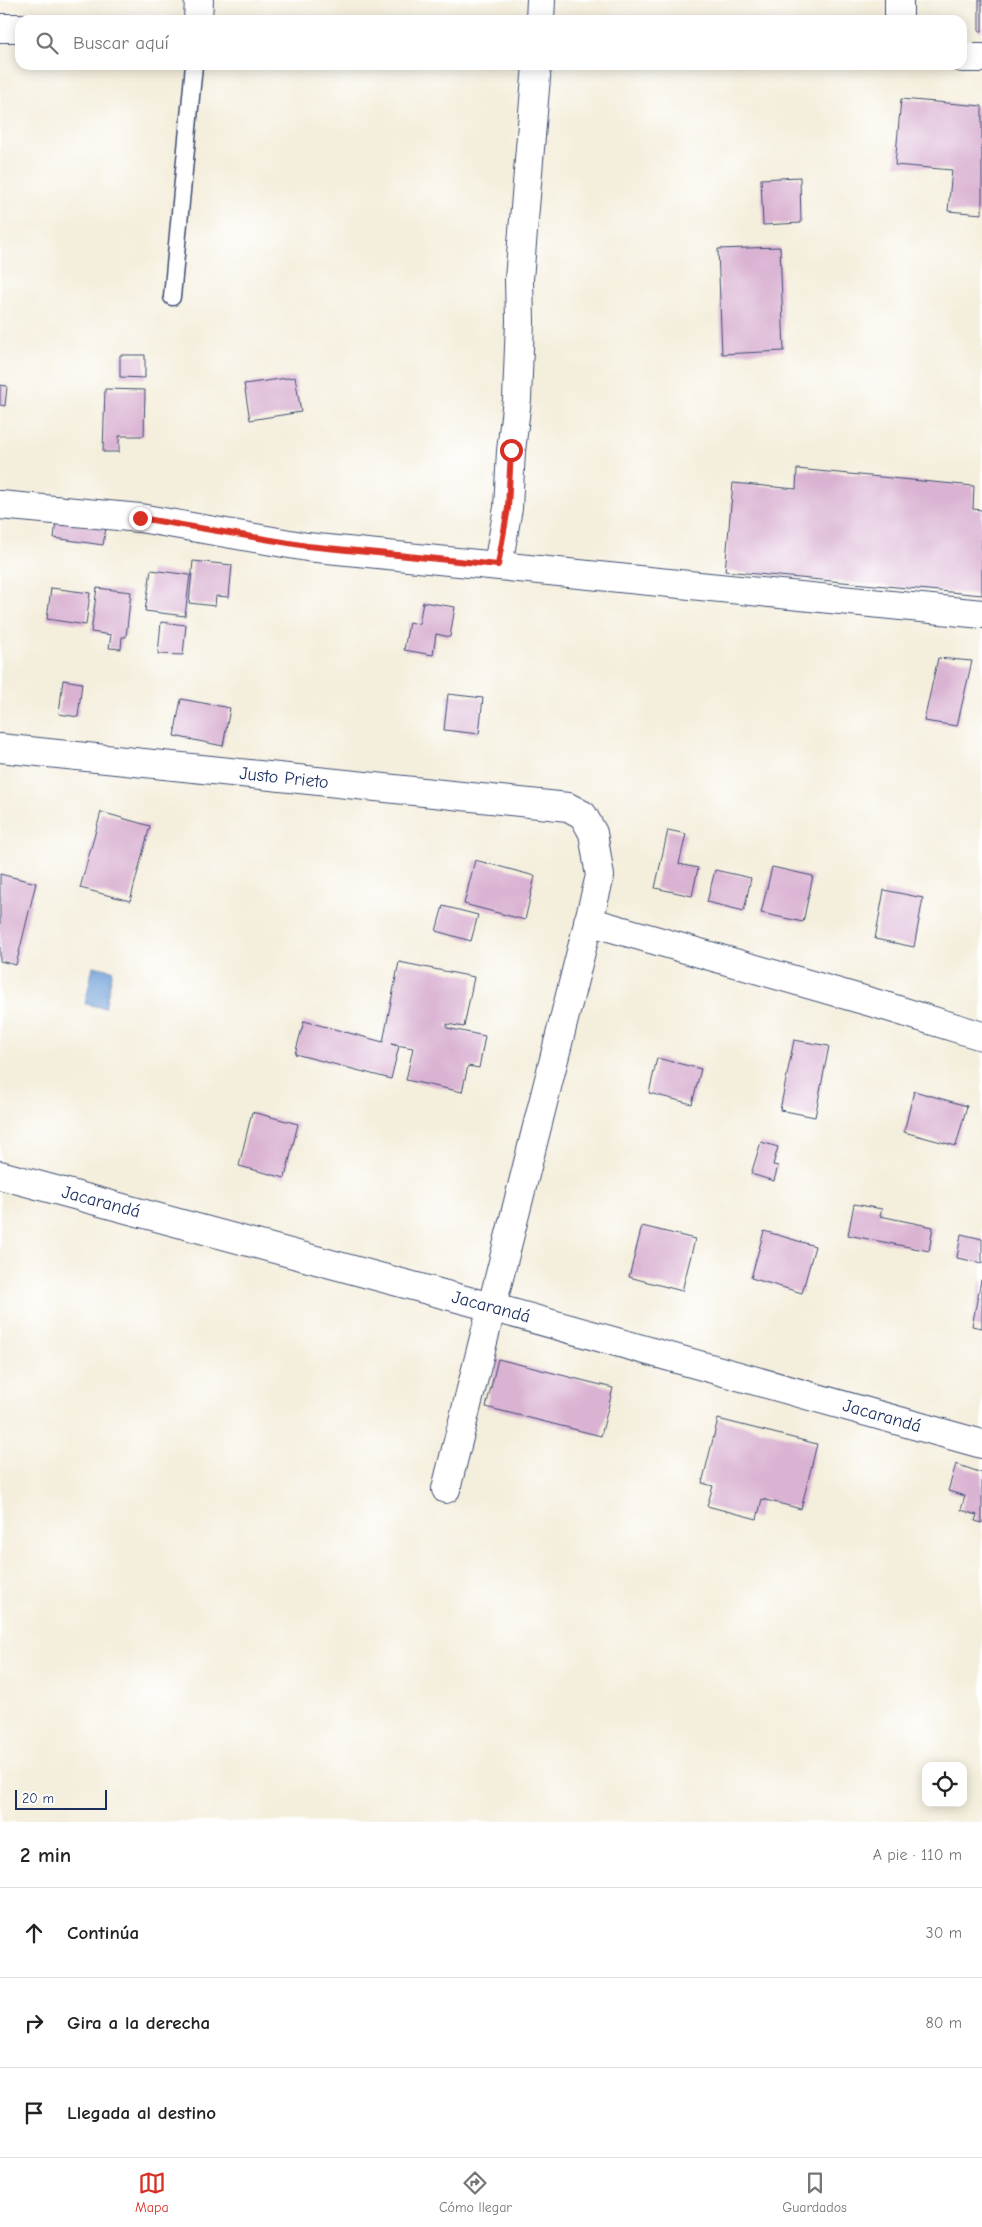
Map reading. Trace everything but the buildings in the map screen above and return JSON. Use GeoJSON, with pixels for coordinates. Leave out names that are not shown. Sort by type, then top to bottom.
{"type":"FeatureCollection","features":[{"type":"Feature","properties":{"kind":"street"},"geometry":{"type":"LineString","coordinates":[[198,15],[199,0]]}},
{"type":"Feature","properties":{"kind":"street"},"geometry":{"type":"LineString","coordinates":[[540,15],[541,0]]}},
{"type":"Feature","properties":{"kind":"street"},"geometry":{"type":"LineString","coordinates":[[899,0],[899,15]]}},
{"type":"Feature","properties":{"kind":"street"},"geometry":{"type":"LineString","coordinates":[[0,28],[15,28]]}},
{"type":"Feature","properties":{"kind":"street"},"geometry":{"type":"LineString","coordinates":[[967,58],[982,58]]}},
{"type":"Feature","properties":{"kind":"street"},"geometry":{"type":"LineString","coordinates":[[498,565],[508,508],[517,389],[520,321],[519,279],[537,70]]}},
{"type":"Feature","properties":{"kind":"street"},"geometry":{"type":"LineString","coordinates":[[0,505],[140,518],[307,546],[982,614]]}},
{"type":"Feature","properties":{"kind":"street","name":"Justo Prieto"},"geometry":{"type":"LineString","coordinates":[[0,748],[568,807],[583,814],[593,833],[600,876],[588,921]]}},
{"type":"Feature","properties":{"kind":"street"},"geometry":{"type":"LineString","coordinates":[[446,1489],[588,921],[888,1007],[982,1036]]}},
{"type":"Feature","properties":{"kind":"street","name":"Jacarandá"},"geometry":{"type":"LineString","coordinates":[[0,1175],[492,1307],[982,1444]]}},
{"type":"Feature","properties":{"kind":"lane"},"geometry":{"type":"LineString","coordinates":[[172,297],[194,70]]}},
{"type":"Feature","properties":{"kind":"water"},"geometry":{"type":"Polygon","coordinates":[[[93,966],[113,970],[105,1008],[85,1004],[93,966]]]}},
{"type":"Feature","properties":{"kind":"route"},"geometry":{"type":"LineString","coordinates":[[140,518],[307,546],[498,565],[508,508],[511,450]]}}]}
